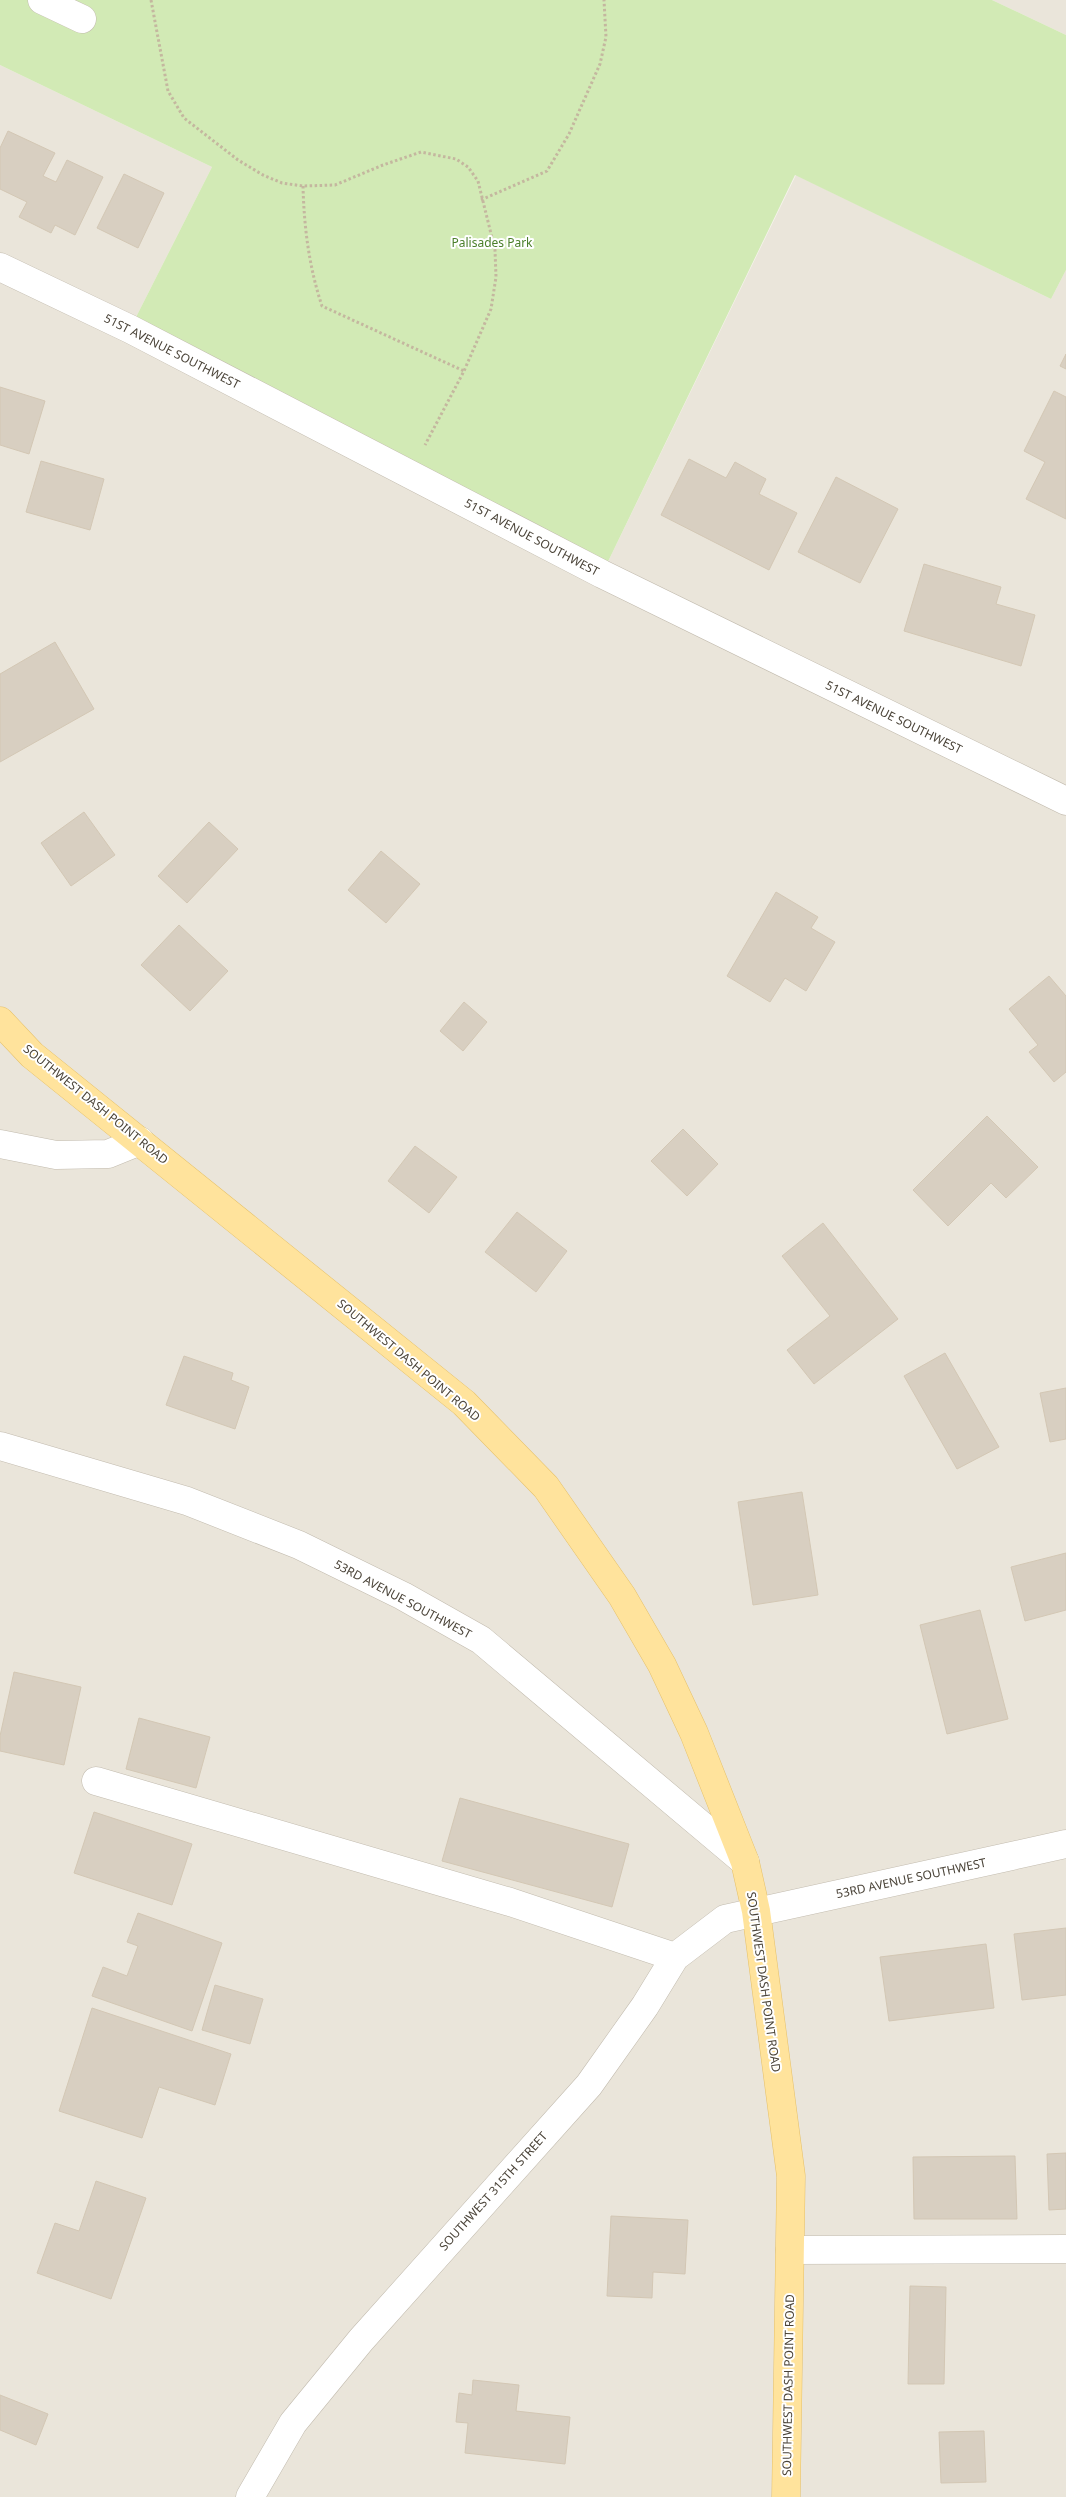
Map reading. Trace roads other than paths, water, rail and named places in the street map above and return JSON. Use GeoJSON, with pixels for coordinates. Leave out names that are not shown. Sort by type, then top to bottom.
{"type":"FeatureCollection","features":[{"type":"Feature","properties":{"kind":"main road","name":"SOUTHWEST DASH POINT ROAD"},"geometry":{"type":"LineString","coordinates":[[0,1021],[32,1055],[464,1403],[546,1487],[622,1596],[662,1665],[694,1733],[745,1862],[756,1912],[791,2176],[786,2497]]}},
{"type":"Feature","properties":{"kind":"street"},"geometry":{"type":"LineString","coordinates":[[42,0],[82,19]]}},
{"type":"Feature","properties":{"kind":"street","name":"51ST AVENUE SOUTHWEST"},"geometry":{"type":"LineString","coordinates":[[0,267],[130,329],[602,574],[1063,795]]}},
{"type":"Feature","properties":{"kind":"street"},"geometry":{"type":"LineString","coordinates":[[0,1144],[56,1155],[108,1154],[140,1142]]}},
{"type":"Feature","properties":{"kind":"street","name":"53RD AVENUE SOUTHWEST"},"geometry":{"type":"LineString","coordinates":[[0,1446],[187,1501],[299,1545],[412,1601],[481,1640],[745,1862]]}},
{"type":"Feature","properties":{"kind":"street"},"geometry":{"type":"LineString","coordinates":[[96,1781],[510,1902],[675,1957]]}},
{"type":"Feature","properties":{"kind":"street","name":"53RD AVENUE SOUTHWEST"},"geometry":{"type":"LineString","coordinates":[[756,1912],[1066,1844]]}},
{"type":"Feature","properties":{"kind":"street","name":"SOUTHWEST 315TH STREET"},"geometry":{"type":"LineString","coordinates":[[250,2497],[293,2423],[361,2340],[589,2085],[645,2006],[675,1957],[726,1919],[756,1912]]}},
{"type":"Feature","properties":{"kind":"street"},"geometry":{"type":"LineString","coordinates":[[790,2250],[1066,2249]]}},
{"type":"Feature","properties":{"kind":"park label","name":"Palisades Park"},"geometry":{"type":"Point","coordinates":[492,242]}}]}
